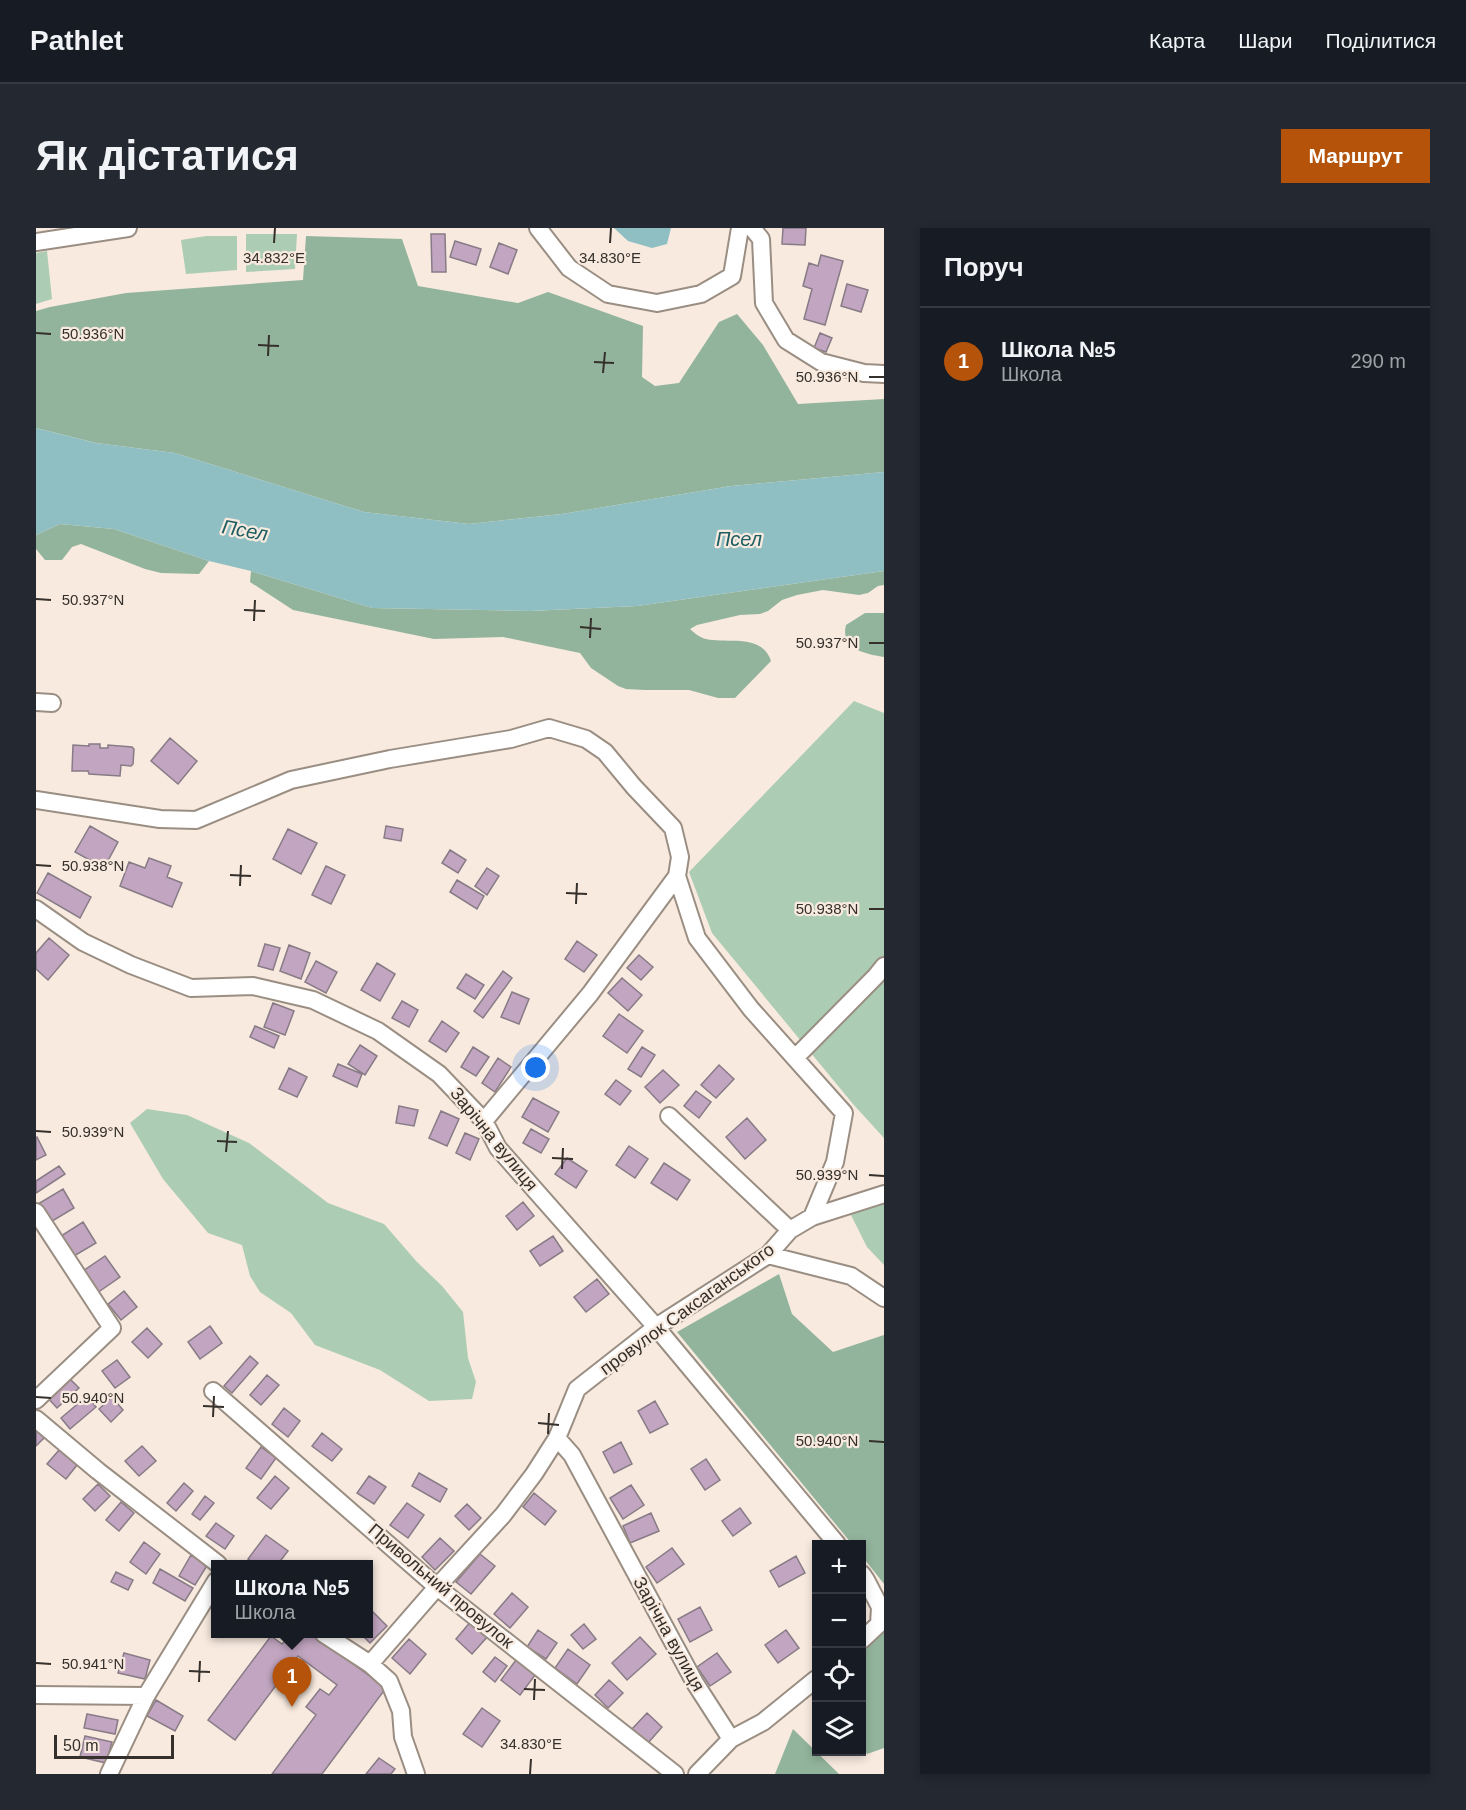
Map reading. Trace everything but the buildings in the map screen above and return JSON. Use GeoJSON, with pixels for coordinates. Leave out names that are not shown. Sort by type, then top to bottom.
{"type":"FeatureCollection","features":[{"type":"Feature","properties":{"kind":"street"},"geometry":{"type":"LineString","coordinates":[[36,242],[128,228]]}},
{"type":"Feature","properties":{"kind":"street"},"geometry":{"type":"LineString","coordinates":[[538,228],[569,268],[608,294],[657,303],[701,294],[732,276],[740,228]]}},
{"type":"Feature","properties":{"kind":"street"},"geometry":{"type":"LineString","coordinates":[[752,228],[761,239],[764,303],[786,340],[820,362],[864,373],[884,374]]}},
{"type":"Feature","properties":{"kind":"street"},"geometry":{"type":"LineString","coordinates":[[36,800],[160,819],[196,820],[291,780],[390,759],[511,739],[549,728],[586,739],[605,752],[673,828],[680,857],[677,876],[697,938],[751,1009],[844,1113],[835,1162],[812,1217]]}},
{"type":"Feature","properties":{"kind":"street"},"geometry":{"type":"LineString","coordinates":[[484,1121],[590,994],[677,876]]}},
{"type":"Feature","properties":{"kind":"street","name":"Зарічна вулиця"},"geometry":{"type":"LineString","coordinates":[[36,909],[83,942],[131,965],[191,988],[253,986],[313,1000],[378,1031],[439,1074],[484,1121],[498,1148],[656,1327],[833,1540]]}},
{"type":"Feature","properties":{"kind":"street"},"geometry":{"type":"LineString","coordinates":[[795,1058],[884,966]]}},
{"type":"Feature","properties":{"kind":"street"},"geometry":{"type":"LineString","coordinates":[[669,1116],[790,1230]]}},
{"type":"Feature","properties":{"kind":"street","name":"провулок Саксаганського"},"geometry":{"type":"LineString","coordinates":[[370,1664],[503,1515],[534,1474],[557,1438],[577,1389],[656,1327],[768,1255],[790,1230],[812,1217],[884,1194]]}},
{"type":"Feature","properties":{"kind":"street"},"geometry":{"type":"LineString","coordinates":[[36,1212],[112,1328],[36,1400]]}},
{"type":"Feature","properties":{"kind":"street"},"geometry":{"type":"LineString","coordinates":[[768,1255],[851,1276],[884,1298]]}},
{"type":"Feature","properties":{"kind":"street","name":"Привольний провулок"},"geometry":{"type":"LineString","coordinates":[[213,1391],[437,1587],[675,1774]]}},
{"type":"Feature","properties":{"kind":"street"},"geometry":{"type":"LineString","coordinates":[[36,1419],[98,1471],[213,1560]]}},
{"type":"Feature","properties":{"kind":"street","name":"Зарічна вулиця"},"geometry":{"type":"LineString","coordinates":[[557,1438],[572,1455],[695,1683],[731,1739]]}},
{"type":"Feature","properties":{"kind":"street"},"geometry":{"type":"LineString","coordinates":[[866,1579],[882,1607],[879,1624],[866,1636]]}},
{"type":"Feature","properties":{"kind":"street"},"geometry":{"type":"LineString","coordinates":[[109,1774],[146,1696],[211,1589]]}},
{"type":"Feature","properties":{"kind":"street"},"geometry":{"type":"LineString","coordinates":[[330,1638],[370,1664],[389,1681],[401,1710],[403,1737],[416,1774]]}},
{"type":"Feature","properties":{"kind":"street"},"geometry":{"type":"LineString","coordinates":[[698,1774],[731,1739],[763,1722],[812,1682]]}},
{"type":"Feature","properties":{"kind":"street"},"geometry":{"type":"LineString","coordinates":[[36,1695],[146,1696]]}},
{"type":"Feature","properties":{"kind":"green space"},"geometry":{"type":"Polygon","coordinates":[[[246,234],[297,234],[295,269],[246,272],[246,234]]]}},
{"type":"Feature","properties":{"kind":"green space"},"geometry":{"type":"Polygon","coordinates":[[[206,236],[237,236],[237,270],[186,274],[181,240],[206,236]]]}},
{"type":"Feature","properties":{"kind":"green space"},"geometry":{"type":"Polygon","coordinates":[[[306,236],[402,239],[418,286],[518,303],[548,292],[643,326],[642,377],[655,386],[679,383],[719,322],[737,314],[763,345],[798,404],[884,399],[884,472],[731,486],[562,514],[469,524],[364,512],[175,453],[96,443],[36,428],[36,311],[126,293],[303,280],[306,236]]]}},
{"type":"Feature","properties":{"kind":"green space"},"geometry":{"type":"Polygon","coordinates":[[[47,251],[52,299],[36,304],[36,253],[47,251]]]}},
{"type":"Feature","properties":{"kind":"green space"},"geometry":{"type":"Polygon","coordinates":[[[60,524],[114,529],[209,561],[199,574],[161,573],[81,544],[72,547],[62,560],[45,560],[36,549],[36,535],[60,524]]]}},
{"type":"Feature","properties":{"kind":"green space"},"geometry":{"type":"Polygon","coordinates":[[[251,571],[372,608],[530,611],[637,606],[884,571],[884,585],[859,595],[823,590],[797,595],[782,600],[760,614],[740,615],[697,625],[690,629],[706,639],[743,641],[760,646],[767,652],[771,661],[735,698],[718,698],[689,690],[626,689],[591,668],[580,653],[503,637],[434,639],[293,610],[250,582],[251,571]]]}},
{"type":"Feature","properties":{"kind":"green space"},"geometry":{"type":"Polygon","coordinates":[[[865,613],[884,613],[884,657],[862,652],[850,645],[847,640],[846,625],[865,613]]]}},
{"type":"Feature","properties":{"kind":"green space"},"geometry":{"type":"Polygon","coordinates":[[[854,701],[884,713],[884,1138],[853,1104],[712,933],[689,872],[854,701]]]}},
{"type":"Feature","properties":{"kind":"green space"},"geometry":{"type":"Polygon","coordinates":[[[147,1109],[187,1115],[249,1143],[328,1203],[384,1224],[463,1312],[468,1358],[476,1382],[472,1399],[429,1401],[380,1370],[315,1345],[291,1313],[260,1292],[250,1276],[242,1245],[208,1233],[163,1179],[130,1123],[147,1109]]]}},
{"type":"Feature","properties":{"kind":"green space"},"geometry":{"type":"Polygon","coordinates":[[[884,1202],[884,1265],[867,1247],[850,1213],[884,1202]]]}},
{"type":"Feature","properties":{"kind":"green space"},"geometry":{"type":"Polygon","coordinates":[[[779,1274],[792,1314],[833,1352],[884,1335],[884,1584],[866,1561],[866,1540],[849,1540],[677,1332],[779,1274]]]}},
{"type":"Feature","properties":{"kind":"green space"},"geometry":{"type":"Polygon","coordinates":[[[884,1631],[884,1748],[867,1754],[866,1752],[866,1649],[884,1631]]]}},
{"type":"Feature","properties":{"kind":"green space"},"geometry":{"type":"Polygon","coordinates":[[[793,1729],[812,1748],[812,1756],[821,1756],[839,1774],[775,1774],[793,1729]]]}},
{"type":"Feature","properties":{"kind":"water"},"geometry":{"type":"Polygon","coordinates":[[[614,228],[671,228],[667,244],[652,248],[628,241],[614,228]]]}},
{"type":"Feature","properties":{"kind":"water","name":"Псел"},"geometry":{"type":"Polygon","coordinates":[[[36,428],[96,443],[175,453],[364,512],[469,524],[562,514],[731,486],[884,472],[884,571],[637,606],[530,611],[372,608],[251,571],[209,561],[114,529],[60,524],[36,535],[36,428]]]}},
{"type":"Feature","properties":{"kind":"place","name":"Школа №5"},"geometry":{"type":"Point","coordinates":[292,1707]}}]}
